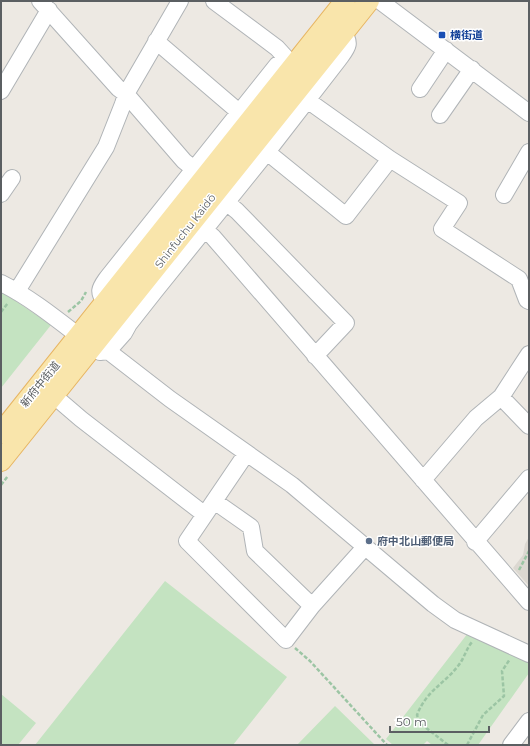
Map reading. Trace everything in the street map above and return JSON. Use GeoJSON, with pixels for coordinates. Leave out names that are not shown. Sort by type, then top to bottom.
{"type":"FeatureCollection","features":[{"type":"Feature","properties":{"kind":"main road","name":"Shinfuchu Kaidō"},"geometry":{"type":"LineString","coordinates":[[93,344],[105,302],[292,61],[345,1]]}},
{"type":"Feature","properties":{"kind":"main road","name":"Shinfuchu Kaidō"},"geometry":{"type":"LineString","coordinates":[[1,461],[93,344],[369,1]]}},
{"type":"Feature","properties":{"kind":"main road","name":"新府中街道"},"geometry":{"type":"LineString","coordinates":[[1,433],[93,344]]}},
{"type":"Feature","properties":{"kind":"street"},"geometry":{"type":"LineString","coordinates":[[17,291],[106,147],[126,94],[180,1]]}},
{"type":"Feature","properties":{"kind":"street"},"geometry":{"type":"LineString","coordinates":[[214,1],[292,61]]}},
{"type":"Feature","properties":{"kind":"street"},"geometry":{"type":"LineString","coordinates":[[380,1],[529,113]]}},
{"type":"Feature","properties":{"kind":"street"},"geometry":{"type":"LineString","coordinates":[[1,91],[45,6],[118,88],[126,94],[184,161],[194,169]]}},
{"type":"Feature","properties":{"kind":"street"},"geometry":{"type":"LineString","coordinates":[[93,344],[124,334],[129,324],[267,152],[348,47],[347,38],[343,32]]}},
{"type":"Feature","properties":{"kind":"street"},"geometry":{"type":"LineString","coordinates":[[156,41],[240,112]]}},
{"type":"Feature","properties":{"kind":"street"},"geometry":{"type":"LineString","coordinates":[[420,89],[446,50]]}},
{"type":"Feature","properties":{"kind":"street"},"geometry":{"type":"LineString","coordinates":[[105,302],[100,296],[102,286],[277,65],[292,61]]}},
{"type":"Feature","properties":{"kind":"street"},"geometry":{"type":"LineString","coordinates":[[440,115],[472,69]]}},
{"type":"Feature","properties":{"kind":"street"},"geometry":{"type":"LineString","coordinates":[[306,100],[390,159],[459,203],[442,229],[519,279],[527,300],[529,301]]}},
{"type":"Feature","properties":{"kind":"street"},"geometry":{"type":"LineString","coordinates":[[267,152],[346,216],[390,159]]}},
{"type":"Feature","properties":{"kind":"street"},"geometry":{"type":"LineString","coordinates":[[504,195],[529,152]]}},
{"type":"Feature","properties":{"kind":"street"},"geometry":{"type":"LineString","coordinates":[[1,194],[12,178]]}},
{"type":"Feature","properties":{"kind":"street"},"geometry":{"type":"LineString","coordinates":[[226,202],[237,211],[346,322],[315,356]]}},
{"type":"Feature","properties":{"kind":"street"},"geometry":{"type":"LineString","coordinates":[[204,230],[213,237],[475,542],[529,602]]}},
{"type":"Feature","properties":{"kind":"street"},"geometry":{"type":"LineString","coordinates":[[1,283],[17,291],[59,320],[246,454],[292,485],[455,620],[529,654]]}},
{"type":"Feature","properties":{"kind":"street"},"geometry":{"type":"LineString","coordinates":[[423,480],[476,418],[501,397],[529,354]]}},
{"type":"Feature","properties":{"kind":"street"},"geometry":{"type":"LineString","coordinates":[[53,395],[81,419],[204,514]]}},
{"type":"Feature","properties":{"kind":"street"},"geometry":{"type":"LineString","coordinates":[[501,397],[529,426]]}},
{"type":"Feature","properties":{"kind":"street"},"geometry":{"type":"LineString","coordinates":[[246,454],[187,541],[286,640],[312,606],[365,547]]}},
{"type":"Feature","properties":{"kind":"street"},"geometry":{"type":"LineString","coordinates":[[475,542],[529,478]]}},
{"type":"Feature","properties":{"kind":"street"},"geometry":{"type":"LineString","coordinates":[[214,501],[251,527],[255,551],[312,606]]}},
{"type":"Feature","properties":{"kind":"street"},"geometry":{"type":"LineString","coordinates":[[511,745],[529,721]]}},
{"type":"Feature","properties":{"kind":"path"},"geometry":{"type":"LineString","coordinates":[[510,581],[517,573],[529,552]]}},
{"type":"Feature","properties":{"kind":"path"},"geometry":{"type":"LineString","coordinates":[[448,745],[420,723],[417,716],[420,706],[430,693],[459,666],[468,648],[479,632]]}},
{"type":"Feature","properties":{"kind":"path"},"geometry":{"type":"LineString","coordinates":[[286,640],[310,662],[387,745]]}},
{"type":"Feature","properties":{"kind":"path"},"geometry":{"type":"LineString","coordinates":[[467,745],[483,714],[504,696],[502,671],[510,661],[512,647]]}},
{"type":"Feature","properties":{"kind":"shaded area"},"geometry":{"type":"Polygon","coordinates":[[[529,537],[529,586],[513,568],[523,555],[525,544],[529,537]]]}},
{"type":"Feature","properties":{"kind":"green space"},"geometry":{"type":"Polygon","coordinates":[[[1,291],[51,325],[1,388],[1,291]]]}},
{"type":"Feature","properties":{"kind":"green space"},"geometry":{"type":"Polygon","coordinates":[[[165,581],[287,677],[233,745],[35,745],[165,581]]]}},
{"type":"Feature","properties":{"kind":"green space"},"geometry":{"type":"Polygon","coordinates":[[[468,633],[529,663],[529,673],[478,745],[432,745],[427,741],[423,745],[393,745],[386,739],[468,633]]]}},
{"type":"Feature","properties":{"kind":"green space"},"geometry":{"type":"Polygon","coordinates":[[[1,694],[36,723],[18,745],[1,745],[1,694]]]}},
{"type":"Feature","properties":{"kind":"green space"},"geometry":{"type":"Polygon","coordinates":[[[335,706],[375,745],[297,745],[335,706]]]}},
{"type":"Feature","properties":{"kind":"place","name":"横街道"},"geometry":{"type":"Point","coordinates":[442,35]}},
{"type":"Feature","properties":{"kind":"place","name":"府中北山郵便局"},"geometry":{"type":"Point","coordinates":[369,541]}}]}
